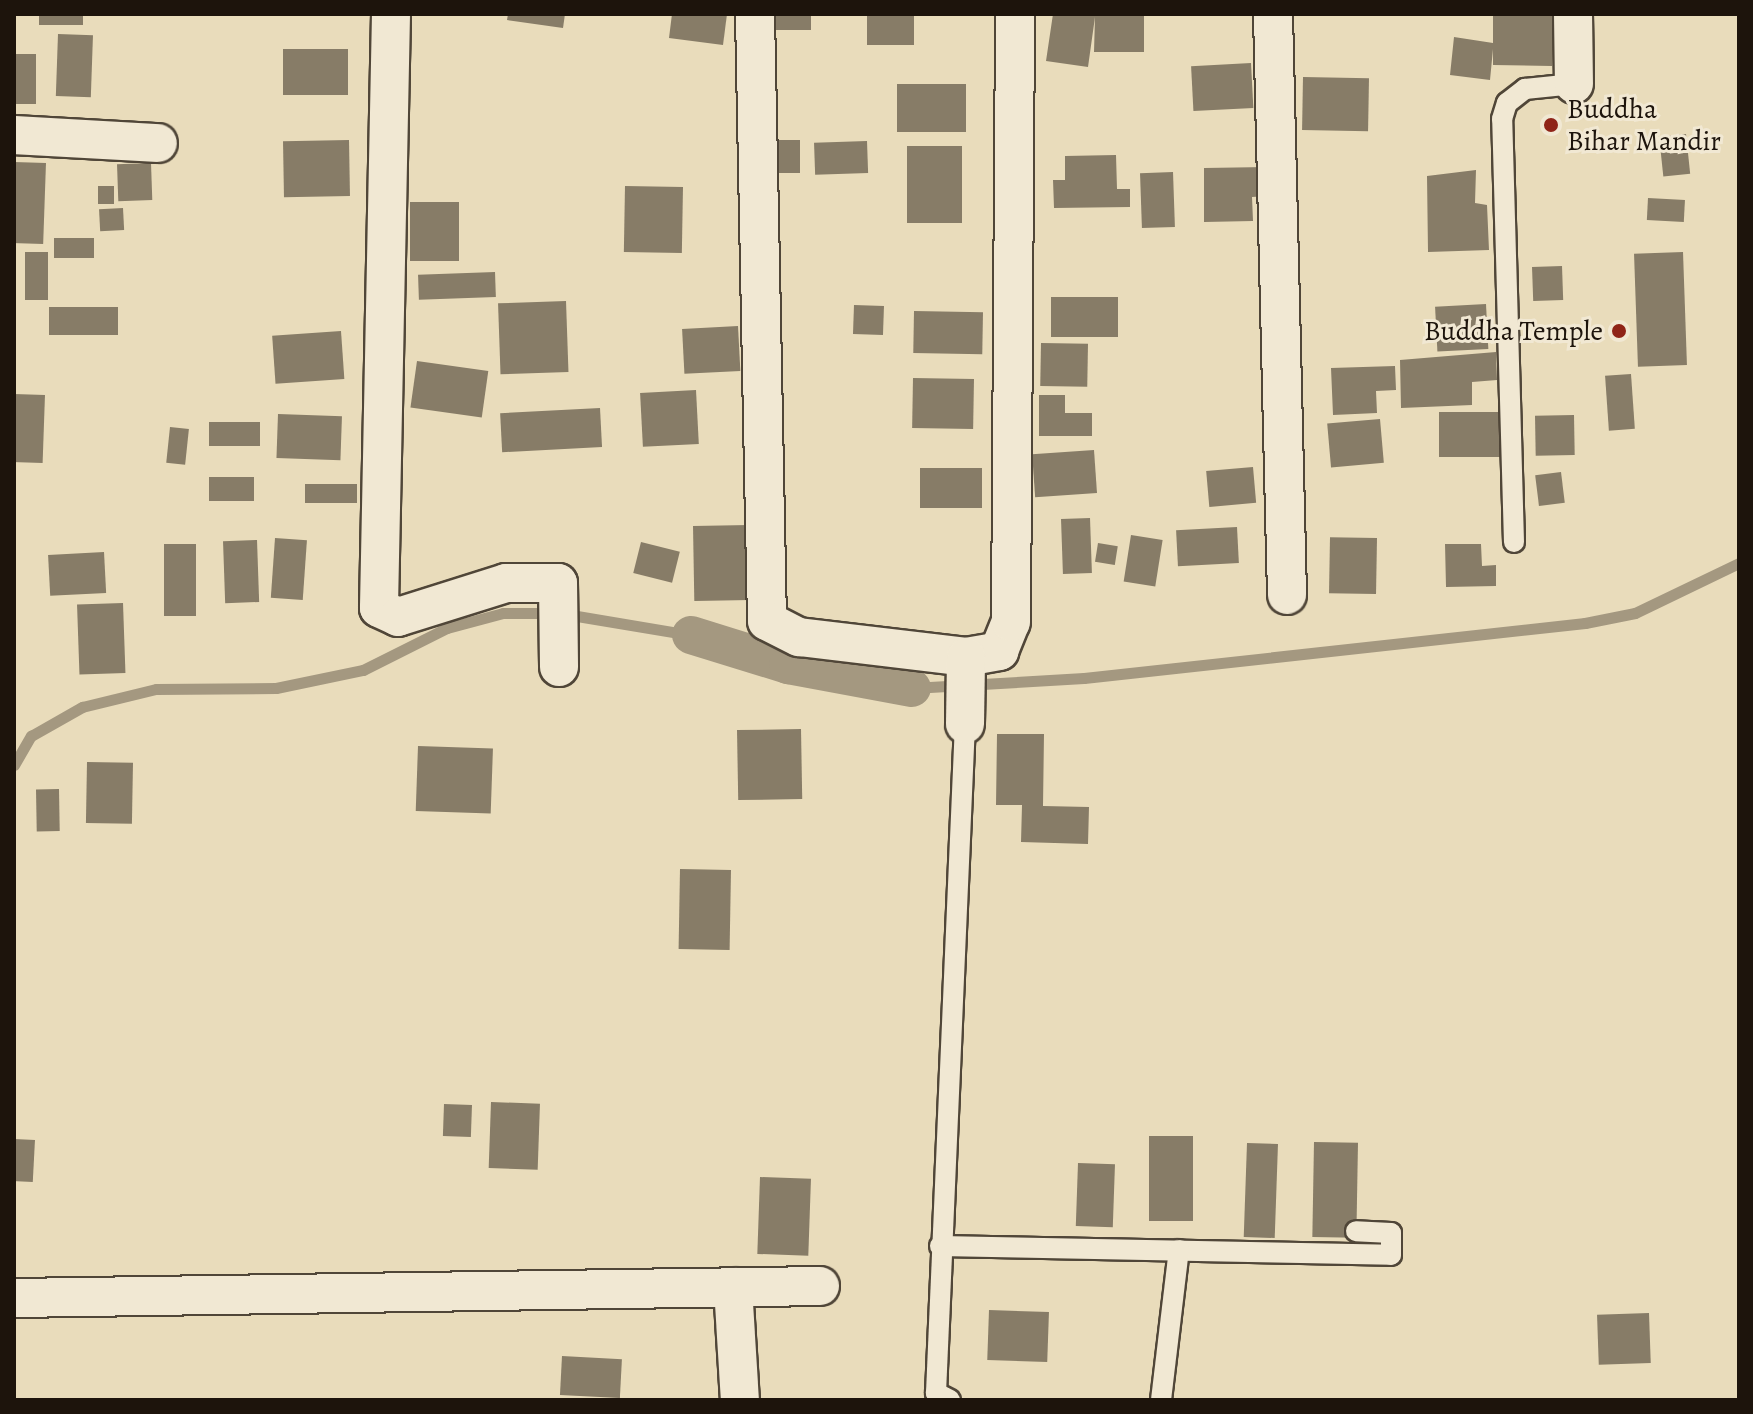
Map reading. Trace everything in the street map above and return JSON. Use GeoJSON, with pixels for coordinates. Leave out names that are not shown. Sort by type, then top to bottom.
{"type":"FeatureCollection","features":[{"type":"Feature","properties":{"kind":"street"},"geometry":{"type":"LineString","coordinates":[[391,14],[379,608],[398,617],[506,583],[558,583],[559,667]]}},
{"type":"Feature","properties":{"kind":"street"},"geometry":{"type":"LineString","coordinates":[[755,14],[767,621],[799,637],[966,657],[999,651],[1011,622],[1015,14]]}},
{"type":"Feature","properties":{"kind":"street"},"geometry":{"type":"LineString","coordinates":[[1273,14],[1287,595]]}},
{"type":"Feature","properties":{"kind":"street"},"geometry":{"type":"LineString","coordinates":[[1573,14],[1574,84]]}},
{"type":"Feature","properties":{"kind":"street"},"geometry":{"type":"LineString","coordinates":[[14,135],[158,143]]}},
{"type":"Feature","properties":{"kind":"street"},"geometry":{"type":"LineString","coordinates":[[965,724],[966,657]]}},
{"type":"Feature","properties":{"kind":"street"},"geometry":{"type":"LineString","coordinates":[[14,1298],[820,1286]]}},
{"type":"Feature","properties":{"kind":"street"},"geometry":{"type":"LineString","coordinates":[[733,1287],[740,1400]]}},
{"type":"Feature","properties":{"kind":"lane"},"geometry":{"type":"LineString","coordinates":[[1514,542],[1502,119],[1516,93],[1574,84]]}},
{"type":"Feature","properties":{"kind":"lane"},"geometry":{"type":"LineString","coordinates":[[950,1400],[936,1393],[965,724]]}},
{"type":"Feature","properties":{"kind":"lane"},"geometry":{"type":"LineString","coordinates":[[940,1246],[1391,1255],[1391,1233],[1356,1231]]}},
{"type":"Feature","properties":{"kind":"lane"},"geometry":{"type":"LineString","coordinates":[[1161,1400],[1179,1250]]}},
{"type":"Feature","properties":{"kind":"building"},"geometry":{"type":"Polygon","coordinates":[[[39,14],[83,14],[83,25],[39,25],[39,14]]]}},
{"type":"Feature","properties":{"kind":"building"},"geometry":{"type":"Polygon","coordinates":[[[508,14],[565,14],[563,28],[507,20],[508,14]]]}},
{"type":"Feature","properties":{"kind":"building"},"geometry":{"type":"Polygon","coordinates":[[[672,14],[727,14],[723,45],[669,38],[672,14]]]}},
{"type":"Feature","properties":{"kind":"building"},"geometry":{"type":"Polygon","coordinates":[[[773,14],[811,14],[811,30],[773,30],[773,14]]]}},
{"type":"Feature","properties":{"kind":"building"},"geometry":{"type":"Polygon","coordinates":[[[867,14],[914,14],[914,45],[867,45],[867,14]]]}},
{"type":"Feature","properties":{"kind":"building"},"geometry":{"type":"Polygon","coordinates":[[[1053,14],[1144,14],[1144,52],[1094,52],[1095,17],[1088,67],[1046,61],[1053,14]]]}},
{"type":"Feature","properties":{"kind":"building"},"geometry":{"type":"Polygon","coordinates":[[[1493,14],[1552,14],[1552,66],[1493,65],[1493,49],[1490,80],[1450,75],[1454,37],[1493,43],[1493,14]]]}},
{"type":"Feature","properties":{"kind":"building"},"geometry":{"type":"Polygon","coordinates":[[[58,34],[93,35],[91,97],[56,96],[58,34]]]}},
{"type":"Feature","properties":{"kind":"building"},"geometry":{"type":"Polygon","coordinates":[[[283,49],[348,49],[348,95],[283,95],[283,49]]]}},
{"type":"Feature","properties":{"kind":"building"},"geometry":{"type":"Polygon","coordinates":[[[14,54],[36,54],[36,104],[14,104],[14,54]]]}},
{"type":"Feature","properties":{"kind":"building"},"geometry":{"type":"Polygon","coordinates":[[[1251,63],[1253,108],[1193,111],[1191,66],[1251,63]]]}},
{"type":"Feature","properties":{"kind":"building"},"geometry":{"type":"Polygon","coordinates":[[[1303,77],[1369,78],[1368,131],[1302,130],[1303,77]]]}},
{"type":"Feature","properties":{"kind":"building"},"geometry":{"type":"Polygon","coordinates":[[[897,84],[966,84],[966,132],[897,132],[897,84]]]}},
{"type":"Feature","properties":{"kind":"building"},"geometry":{"type":"Polygon","coordinates":[[[1686,134],[1690,174],[1663,177],[1659,137],[1686,134]]]}},
{"type":"Feature","properties":{"kind":"building"},"geometry":{"type":"Polygon","coordinates":[[[349,140],[350,196],[284,197],[283,141],[349,140]]]}},
{"type":"Feature","properties":{"kind":"building"},"geometry":{"type":"Polygon","coordinates":[[[775,140],[800,140],[800,173],[775,173],[775,140]]]}},
{"type":"Feature","properties":{"kind":"building"},"geometry":{"type":"Polygon","coordinates":[[[867,141],[868,173],[815,175],[814,143],[867,141]]]}},
{"type":"Feature","properties":{"kind":"building"},"geometry":{"type":"Polygon","coordinates":[[[907,146],[962,146],[962,223],[907,223],[907,146]]]}},
{"type":"Feature","properties":{"kind":"building"},"geometry":{"type":"Polygon","coordinates":[[[1116,155],[1117,189],[1130,189],[1130,207],[1054,208],[1053,180],[1065,180],[1065,156],[1116,155]]]}},
{"type":"Feature","properties":{"kind":"building"},"geometry":{"type":"Polygon","coordinates":[[[14,162],[46,163],[43,244],[14,243],[14,162]]]}},
{"type":"Feature","properties":{"kind":"building"},"geometry":{"type":"Polygon","coordinates":[[[151,163],[152,200],[118,201],[117,164],[151,163]]]}},
{"type":"Feature","properties":{"kind":"building"},"geometry":{"type":"Polygon","coordinates":[[[1267,167],[1268,196],[1252,197],[1253,221],[1204,222],[1204,168],[1267,167]]]}},
{"type":"Feature","properties":{"kind":"building"},"geometry":{"type":"Polygon","coordinates":[[[1476,170],[1475,203],[1487,205],[1489,250],[1428,252],[1427,176],[1476,170]]]}},
{"type":"Feature","properties":{"kind":"building"},"geometry":{"type":"Polygon","coordinates":[[[1173,172],[1175,227],[1142,228],[1140,173],[1173,172]]]}},
{"type":"Feature","properties":{"kind":"building"},"geometry":{"type":"Polygon","coordinates":[[[98,186],[114,186],[114,204],[98,204],[98,186]]]}},
{"type":"Feature","properties":{"kind":"building"},"geometry":{"type":"Polygon","coordinates":[[[625,186],[683,187],[682,253],[624,252],[625,186]]]}},
{"type":"Feature","properties":{"kind":"building"},"geometry":{"type":"Polygon","coordinates":[[[1648,198],[1685,200],[1684,222],[1647,220],[1648,198]]]}},
{"type":"Feature","properties":{"kind":"building"},"geometry":{"type":"Polygon","coordinates":[[[410,202],[459,202],[459,261],[410,261],[410,202]]]}},
{"type":"Feature","properties":{"kind":"building"},"geometry":{"type":"Polygon","coordinates":[[[123,208],[124,230],[100,231],[99,209],[123,208]]]}},
{"type":"Feature","properties":{"kind":"building"},"geometry":{"type":"Polygon","coordinates":[[[54,238],[94,238],[94,258],[54,258],[54,238]]]}},
{"type":"Feature","properties":{"kind":"building"},"geometry":{"type":"Polygon","coordinates":[[[25,252],[48,252],[48,300],[25,300],[25,252]]]}},
{"type":"Feature","properties":{"kind":"building"},"geometry":{"type":"Polygon","coordinates":[[[1683,252],[1687,365],[1638,367],[1634,254],[1683,252]]]}},
{"type":"Feature","properties":{"kind":"building"},"geometry":{"type":"Polygon","coordinates":[[[1562,266],[1563,300],[1533,301],[1532,267],[1562,266]]]}},
{"type":"Feature","properties":{"kind":"building"},"geometry":{"type":"Polygon","coordinates":[[[495,272],[496,297],[419,300],[418,275],[495,272]]]}},
{"type":"Feature","properties":{"kind":"building"},"geometry":{"type":"Polygon","coordinates":[[[1051,297],[1118,297],[1118,337],[1051,337],[1051,297]]]}},
{"type":"Feature","properties":{"kind":"building"},"geometry":{"type":"Polygon","coordinates":[[[566,301],[568,372],[501,374],[498,303],[566,301]]]}},
{"type":"Feature","properties":{"kind":"building"},"geometry":{"type":"Polygon","coordinates":[[[1486,304],[1488,349],[1437,352],[1435,307],[1486,304]]]}},
{"type":"Feature","properties":{"kind":"building"},"geometry":{"type":"Polygon","coordinates":[[[854,305],[884,306],[883,335],[853,334],[854,305]]]}},
{"type":"Feature","properties":{"kind":"building"},"geometry":{"type":"Polygon","coordinates":[[[49,307],[118,307],[118,335],[49,335],[49,307]]]}},
{"type":"Feature","properties":{"kind":"building"},"geometry":{"type":"Polygon","coordinates":[[[914,311],[983,312],[982,354],[913,353],[914,311]]]}},
{"type":"Feature","properties":{"kind":"building"},"geometry":{"type":"Polygon","coordinates":[[[738,326],[740,371],[684,374],[682,329],[738,326]]]}},
{"type":"Feature","properties":{"kind":"building"},"geometry":{"type":"Polygon","coordinates":[[[341,331],[344,379],[276,384],[272,336],[341,331]]]}},
{"type":"Feature","properties":{"kind":"building"},"geometry":{"type":"Polygon","coordinates":[[[1041,343],[1088,344],[1087,387],[1040,386],[1041,343]]]}},
{"type":"Feature","properties":{"kind":"building"},"geometry":{"type":"Polygon","coordinates":[[[1496,352],[1497,380],[1472,382],[1472,405],[1401,408],[1400,360],[1496,352]]]}},
{"type":"Feature","properties":{"kind":"building"},"geometry":{"type":"Polygon","coordinates":[[[417,361],[488,371],[482,418],[410,408],[417,361]]]}},
{"type":"Feature","properties":{"kind":"building"},"geometry":{"type":"Polygon","coordinates":[[[1395,366],[1396,390],[1376,391],[1377,413],[1333,415],[1331,368],[1395,366]]]}},
{"type":"Feature","properties":{"kind":"building"},"geometry":{"type":"Polygon","coordinates":[[[1631,374],[1635,429],[1609,431],[1605,376],[1631,374]]]}},
{"type":"Feature","properties":{"kind":"building"},"geometry":{"type":"Polygon","coordinates":[[[913,378],[974,379],[973,429],[912,428],[913,378]]]}},
{"type":"Feature","properties":{"kind":"building"},"geometry":{"type":"Polygon","coordinates":[[[696,390],[699,444],[643,447],[640,393],[696,390]]]}},
{"type":"Feature","properties":{"kind":"building"},"geometry":{"type":"Polygon","coordinates":[[[14,394],[45,395],[43,463],[14,462],[14,394]]]}},
{"type":"Feature","properties":{"kind":"building"},"geometry":{"type":"Polygon","coordinates":[[[1039,395],[1065,395],[1065,413],[1092,413],[1092,436],[1039,436],[1039,395]]]}},
{"type":"Feature","properties":{"kind":"building"},"geometry":{"type":"Polygon","coordinates":[[[600,408],[602,447],[502,452],[500,413],[600,408]]]}},
{"type":"Feature","properties":{"kind":"building"},"geometry":{"type":"Polygon","coordinates":[[[1439,412],[1500,412],[1500,457],[1439,457],[1439,412]]]}},
{"type":"Feature","properties":{"kind":"building"},"geometry":{"type":"Polygon","coordinates":[[[278,414],[342,416],[340,460],[276,458],[278,414]]]}},
{"type":"Feature","properties":{"kind":"building"},"geometry":{"type":"Polygon","coordinates":[[[1574,415],[1575,455],[1536,456],[1535,416],[1574,415]]]}},
{"type":"Feature","properties":{"kind":"building"},"geometry":{"type":"Polygon","coordinates":[[[1380,419],[1384,463],[1331,467],[1327,424],[1380,419]]]}},
{"type":"Feature","properties":{"kind":"building"},"geometry":{"type":"Polygon","coordinates":[[[209,422],[260,422],[260,446],[209,446],[209,422]]]}},
{"type":"Feature","properties":{"kind":"building"},"geometry":{"type":"Polygon","coordinates":[[[170,427],[189,429],[185,465],[166,463],[170,427]]]}},
{"type":"Feature","properties":{"kind":"building"},"geometry":{"type":"Polygon","coordinates":[[[1094,450],[1097,493],[1035,497],[1032,454],[1094,450]]]}},
{"type":"Feature","properties":{"kind":"building"},"geometry":{"type":"Polygon","coordinates":[[[1253,467],[1256,503],[1209,507],[1206,471],[1253,467]]]}},
{"type":"Feature","properties":{"kind":"building"},"geometry":{"type":"Polygon","coordinates":[[[920,468],[982,468],[982,508],[920,508],[920,468]]]}},
{"type":"Feature","properties":{"kind":"building"},"geometry":{"type":"Polygon","coordinates":[[[1561,472],[1565,503],[1539,506],[1535,475],[1561,472]]]}},
{"type":"Feature","properties":{"kind":"building"},"geometry":{"type":"Polygon","coordinates":[[[209,477],[254,477],[254,501],[209,501],[209,477]]]}},
{"type":"Feature","properties":{"kind":"building"},"geometry":{"type":"Polygon","coordinates":[[[305,484],[357,484],[357,503],[305,503],[305,484]]]}},
{"type":"Feature","properties":{"kind":"building"},"geometry":{"type":"Polygon","coordinates":[[[1090,518],[1092,573],[1063,574],[1061,519],[1090,518]]]}},
{"type":"Feature","properties":{"kind":"building"},"geometry":{"type":"Polygon","coordinates":[[[749,525],[750,600],[694,601],[693,526],[749,525]]]}},
{"type":"Feature","properties":{"kind":"building"},"geometry":{"type":"Polygon","coordinates":[[[1237,527],[1239,563],[1178,566],[1176,530],[1237,527]]]}},
{"type":"Feature","properties":{"kind":"building"},"geometry":{"type":"Polygon","coordinates":[[[1131,535],[1163,540],[1155,586],[1124,581],[1131,535]]]}},
{"type":"Feature","properties":{"kind":"building"},"geometry":{"type":"Polygon","coordinates":[[[1330,537],[1377,538],[1376,594],[1329,593],[1330,537]]]}},
{"type":"Feature","properties":{"kind":"building"},"geometry":{"type":"Polygon","coordinates":[[[275,538],[307,540],[303,600],[271,598],[275,538]]]}},
{"type":"Feature","properties":{"kind":"building"},"geometry":{"type":"Polygon","coordinates":[[[257,540],[259,602],[225,603],[223,541],[257,540]]]}},
{"type":"Feature","properties":{"kind":"building"},"geometry":{"type":"Polygon","coordinates":[[[641,542],[680,552],[672,583],[633,573],[641,542]]]}},
{"type":"Feature","properties":{"kind":"building"},"geometry":{"type":"Polygon","coordinates":[[[1098,543],[1118,546],[1115,565],[1095,562],[1098,543]]]}},
{"type":"Feature","properties":{"kind":"building"},"geometry":{"type":"Polygon","coordinates":[[[164,544],[196,544],[196,616],[164,616],[164,544]]]}},
{"type":"Feature","properties":{"kind":"building"},"geometry":{"type":"Polygon","coordinates":[[[1445,544],[1481,544],[1482,566],[1496,565],[1496,586],[1446,587],[1445,544]]]}},
{"type":"Feature","properties":{"kind":"building"},"geometry":{"type":"Polygon","coordinates":[[[104,552],[106,593],[50,596],[48,555],[104,552]]]}},
{"type":"Feature","properties":{"kind":"building"},"geometry":{"type":"Polygon","coordinates":[[[123,603],[125,673],[79,675],[77,605],[123,603]]]}},
{"type":"Feature","properties":{"kind":"building"},"geometry":{"type":"Polygon","coordinates":[[[801,729],[802,799],[738,800],[737,730],[801,729]]]}},
{"type":"Feature","properties":{"kind":"building"},"geometry":{"type":"Polygon","coordinates":[[[997,734],[1044,734],[1043,806],[1089,807],[1088,844],[1021,842],[1022,805],[996,805],[997,734]]]}},
{"type":"Feature","properties":{"kind":"building"},"geometry":{"type":"Polygon","coordinates":[[[418,746],[493,749],[491,814],[416,811],[418,746]]]}},
{"type":"Feature","properties":{"kind":"building"},"geometry":{"type":"Polygon","coordinates":[[[87,762],[133,763],[132,824],[86,823],[87,762]]]}},
{"type":"Feature","properties":{"kind":"building"},"geometry":{"type":"Polygon","coordinates":[[[36,789],[59,789],[60,831],[37,831],[36,789]]]}},
{"type":"Feature","properties":{"kind":"building"},"geometry":{"type":"Polygon","coordinates":[[[680,869],[731,870],[730,950],[679,949],[680,869]]]}},
{"type":"Feature","properties":{"kind":"building"},"geometry":{"type":"Polygon","coordinates":[[[491,1102],[540,1104],[538,1170],[489,1168],[491,1102]]]}},
{"type":"Feature","properties":{"kind":"building"},"geometry":{"type":"Polygon","coordinates":[[[444,1104],[472,1105],[471,1137],[443,1136],[444,1104]]]}},
{"type":"Feature","properties":{"kind":"building"},"geometry":{"type":"Polygon","coordinates":[[[1149,1136],[1193,1136],[1193,1221],[1149,1221],[1149,1136]]]}},
{"type":"Feature","properties":{"kind":"building"},"geometry":{"type":"Polygon","coordinates":[[[14,1139],[35,1140],[33,1182],[14,1181],[14,1139]]]}},
{"type":"Feature","properties":{"kind":"building"},"geometry":{"type":"Polygon","coordinates":[[[1314,1142],[1358,1143],[1356,1238],[1312,1237],[1314,1142]]]}},
{"type":"Feature","properties":{"kind":"building"},"geometry":{"type":"Polygon","coordinates":[[[1247,1143],[1278,1144],[1275,1238],[1244,1237],[1247,1143]]]}},
{"type":"Feature","properties":{"kind":"building"},"geometry":{"type":"Polygon","coordinates":[[[1078,1163],[1115,1164],[1113,1227],[1076,1226],[1078,1163]]]}},
{"type":"Feature","properties":{"kind":"building"},"geometry":{"type":"Polygon","coordinates":[[[760,1177],[811,1179],[808,1256],[757,1254],[760,1177]]]}},
{"type":"Feature","properties":{"kind":"building"},"geometry":{"type":"Polygon","coordinates":[[[989,1310],[1049,1312],[1047,1362],[987,1360],[989,1310]]]}},
{"type":"Feature","properties":{"kind":"building"},"geometry":{"type":"Polygon","coordinates":[[[1649,1313],[1651,1363],[1599,1365],[1597,1315],[1649,1313]]]}},
{"type":"Feature","properties":{"kind":"building"},"geometry":{"type":"Polygon","coordinates":[[[562,1356],[622,1359],[620,1398],[560,1395],[562,1356]]]}},
{"type":"Feature","properties":{"kind":"waterway"},"geometry":{"type":"LineString","coordinates":[[912,688],[1084,678],[1585,623],[1635,613],[1739,563]]}},
{"type":"Feature","properties":{"kind":"waterway"},"geometry":{"type":"LineString","coordinates":[[14,765],[31,736],[82,707],[156,689],[276,688],[363,670],[447,628],[503,613],[559,613],[691,635]]}},
{"type":"Feature","properties":{"kind":"waterway"},"geometry":{"type":"LineString","coordinates":[[691,635],[788,665],[912,688]]}},
{"type":"Feature","properties":{"kind":"place","name":"Buddha Bihar Mandir"},"geometry":{"type":"Point","coordinates":[1551,125]}},
{"type":"Feature","properties":{"kind":"place","name":"Buddha Temple"},"geometry":{"type":"Point","coordinates":[1619,331]}}]}
